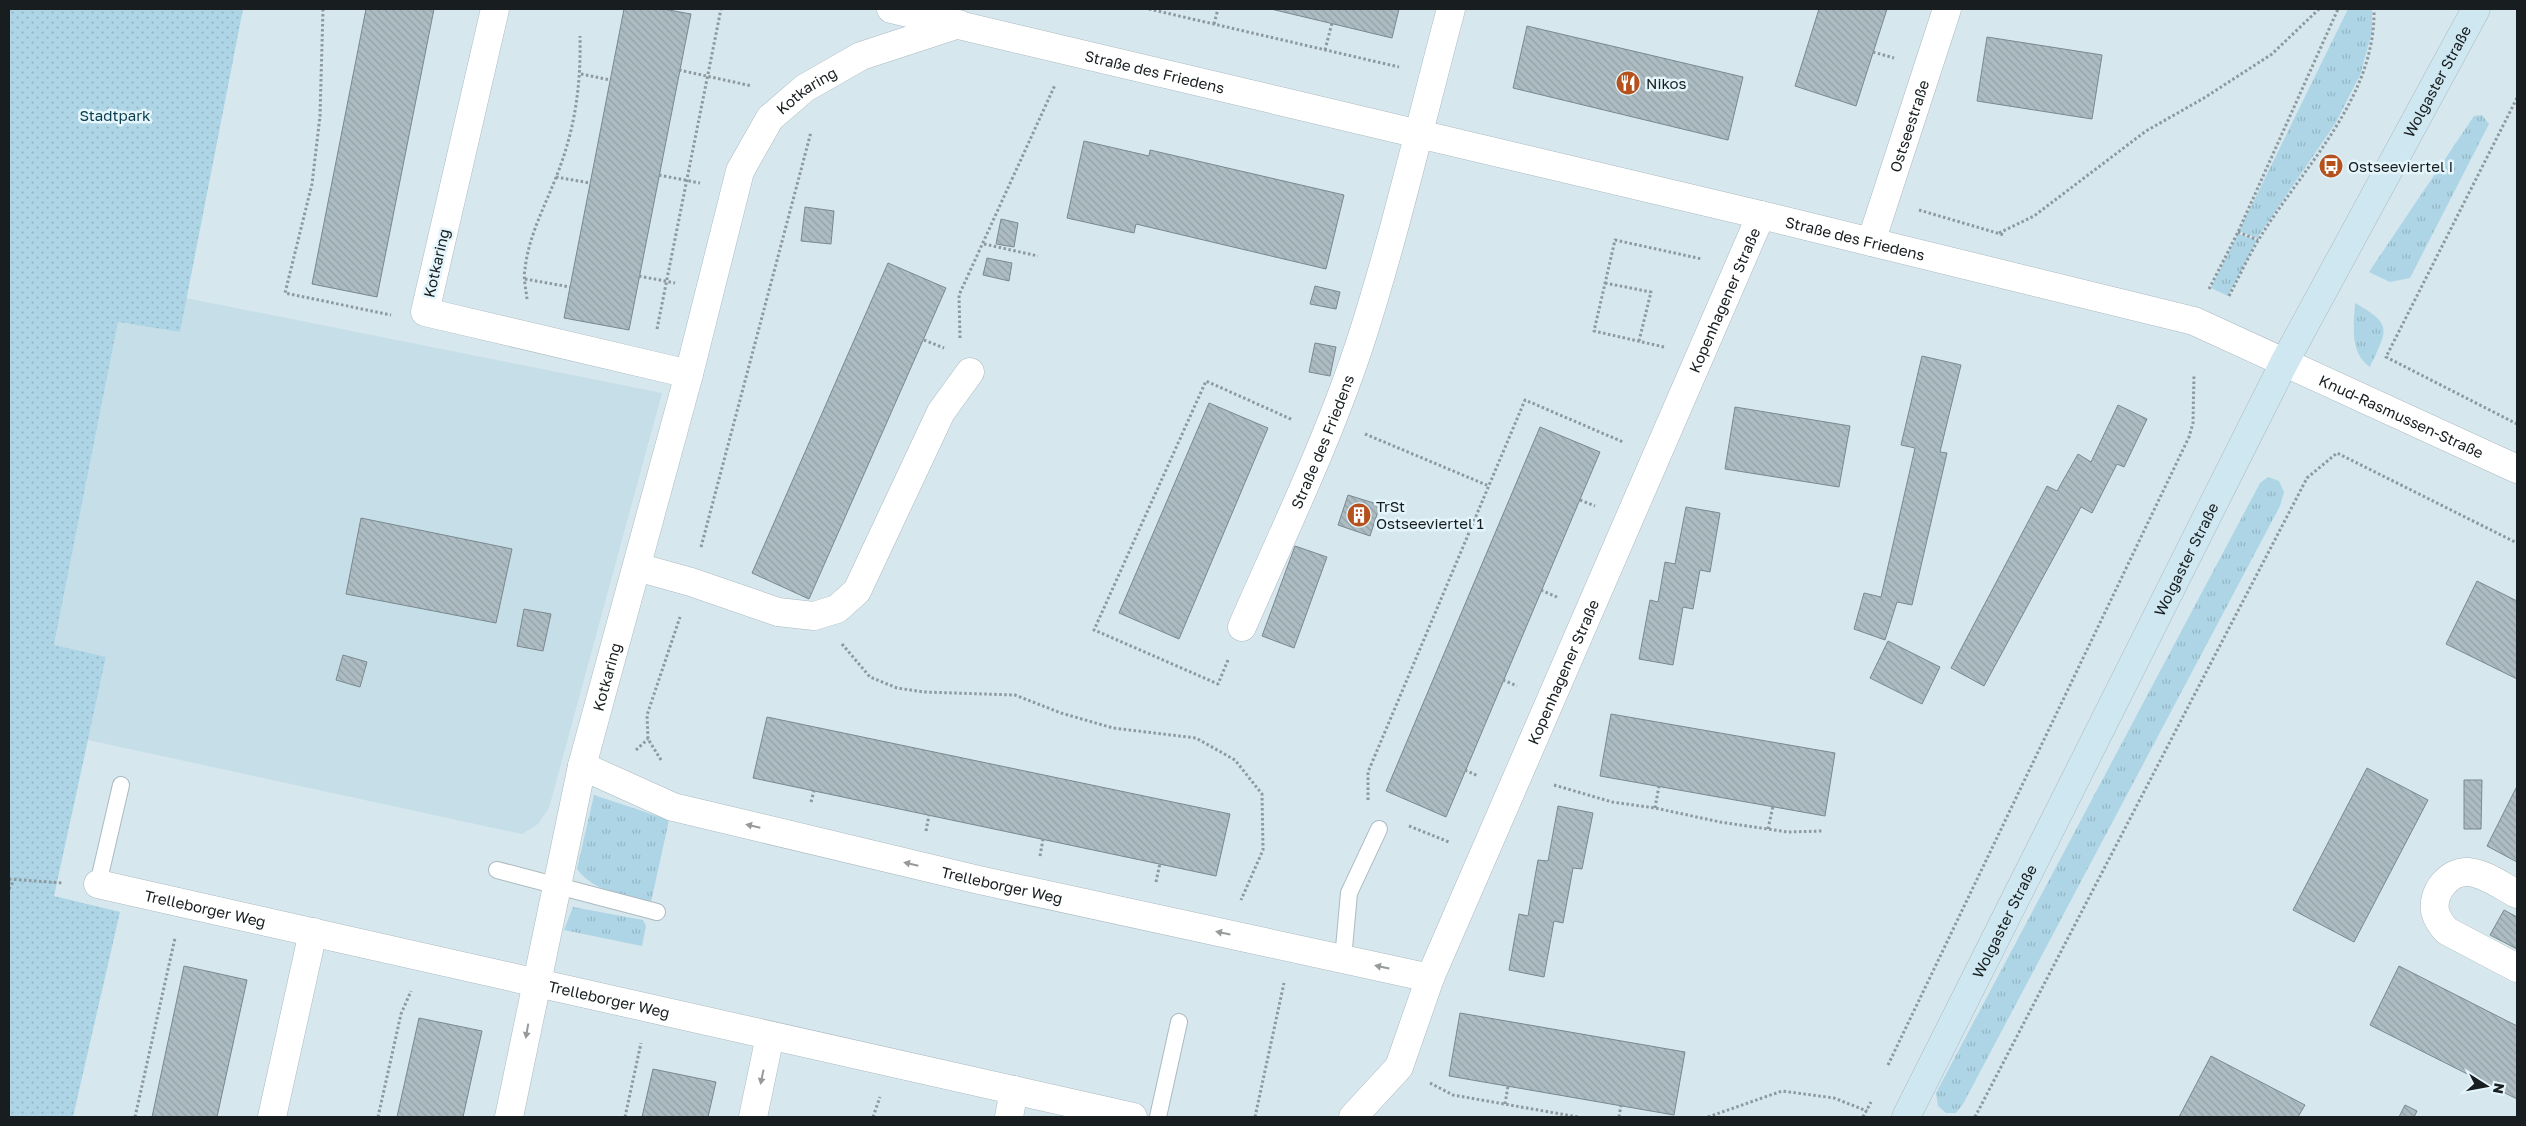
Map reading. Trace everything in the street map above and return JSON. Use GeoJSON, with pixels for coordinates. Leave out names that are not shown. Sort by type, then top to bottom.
{"type":"FeatureCollection","features":[{"type":"Feature","properties":{"kind":"main road","name":"Wolgaster Straße"},"geometry":{"type":"LineString","coordinates":[[1906,1117],[2284,363],[2476,9]]}},
{"type":"Feature","properties":{"kind":"street","name":"Kotkaring"},"geometry":{"type":"LineString","coordinates":[[495,9],[425,312],[689,374]]}},
{"type":"Feature","properties":{"kind":"street","name":"Straße des Friedens"},"geometry":{"type":"LineString","coordinates":[[891,9],[960,16],[1067,49],[2194,321],[2284,363]]}},
{"type":"Feature","properties":{"kind":"street"},"geometry":{"type":"LineString","coordinates":[[1419,133],[1451,9]]}},
{"type":"Feature","properties":{"kind":"street","name":"Ostseestraße"},"geometry":{"type":"LineString","coordinates":[[1871,242],[1947,9]]}},
{"type":"Feature","properties":{"kind":"street","name":"Kotkaring"},"geometry":{"type":"LineString","coordinates":[[535,983],[582,766],[689,374],[740,171],[770,118],[805,88],[861,56],[960,16]]}},
{"type":"Feature","properties":{"kind":"street","name":"Straße des Friedens"},"geometry":{"type":"LineString","coordinates":[[1242,627],[1328,427],[1363,334],[1419,133]]}},
{"type":"Feature","properties":{"kind":"street","name":"Kopenhagener Straße"},"geometry":{"type":"LineString","coordinates":[[1353,1117],[1399,1067],[1430,978],[1761,215]]}},
{"type":"Feature","properties":{"kind":"street","name":"Knud-Rasmussen-Straße"},"geometry":{"type":"LineString","coordinates":[[2284,363],[2517,469]]}},
{"type":"Feature","properties":{"kind":"street"},"geometry":{"type":"LineString","coordinates":[[637,567],[691,582],[778,612],[814,616],[837,609],[857,591],[941,412],[970,372]]}},
{"type":"Feature","properties":{"kind":"street","name":"Trelleborger Weg"},"geometry":{"type":"LineString","coordinates":[[582,766],[673,807],[980,880],[1430,978]]}},
{"type":"Feature","properties":{"kind":"street"},"geometry":{"type":"LineString","coordinates":[[2517,894],[2480,875],[2468,872],[2456,874],[2447,879],[2435,901],[2435,912],[2439,922],[2446,931],[2517,968]]}},
{"type":"Feature","properties":{"kind":"street","name":"Trelleborger Weg"},"geometry":{"type":"LineString","coordinates":[[98,884],[1133,1117]]}},
{"type":"Feature","properties":{"kind":"street"},"geometry":{"type":"LineString","coordinates":[[272,1117],[313,932]]}},
{"type":"Feature","properties":{"kind":"street","name":"Trelleborger Weg"},"geometry":{"type":"LineString","coordinates":[[509,1117],[535,983]]}},
{"type":"Feature","properties":{"kind":"street"},"geometry":{"type":"LineString","coordinates":[[753,1117],[770,1036]]}},
{"type":"Feature","properties":{"kind":"street"},"geometry":{"type":"LineString","coordinates":[[1009,1117],[1014,1090]]}},
{"type":"Feature","properties":{"kind":"lane"},"geometry":{"type":"LineString","coordinates":[[98,884],[121,785]]}},
{"type":"Feature","properties":{"kind":"lane"},"geometry":{"type":"LineString","coordinates":[[1342,959],[1349,893],[1379,829]]}},
{"type":"Feature","properties":{"kind":"lane"},"geometry":{"type":"LineString","coordinates":[[497,870],[657,912]]}},
{"type":"Feature","properties":{"kind":"lane"},"geometry":{"type":"LineString","coordinates":[[1158,1117],[1178,1022]]}},
{"type":"Feature","properties":{"kind":"path"},"geometry":{"type":"LineString","coordinates":[[323,9],[320,116],[312,184],[285,293],[409,318],[425,312]]}},
{"type":"Feature","properties":{"kind":"path"},"geometry":{"type":"LineString","coordinates":[[650,364],[721,9]]}},
{"type":"Feature","properties":{"kind":"path"},"geometry":{"type":"LineString","coordinates":[[1149,9],[1433,76]]}},
{"type":"Feature","properties":{"kind":"path"},"geometry":{"type":"LineString","coordinates":[[1214,24],[1218,9]]}},
{"type":"Feature","properties":{"kind":"path"},"geometry":{"type":"LineString","coordinates":[[1999,233],[2034,216],[2146,131],[2204,98],[2272,54],[2319,9]]}},
{"type":"Feature","properties":{"kind":"path"},"geometry":{"type":"LineString","coordinates":[[2200,286],[2209,289],[2238,232],[2338,9]]}},
{"type":"Feature","properties":{"kind":"path"},"geometry":{"type":"LineString","coordinates":[[2226,304],[2258,240],[2337,125],[2362,75],[2374,32],[2374,9]]}},
{"type":"Feature","properties":{"kind":"path"},"geometry":{"type":"LineString","coordinates":[[1325,50],[1332,24]]}},
{"type":"Feature","properties":{"kind":"path"},"geometry":{"type":"LineString","coordinates":[[550,342],[537,325],[530,309],[524,270],[531,241],[556,177],[576,106],[581,74],[580,36]]}},
{"type":"Feature","properties":{"kind":"path"},"geometry":{"type":"LineString","coordinates":[[970,372],[959,334],[960,295],[1063,69],[1067,49]]}},
{"type":"Feature","properties":{"kind":"path"},"geometry":{"type":"LineString","coordinates":[[581,74],[610,80]]}},
{"type":"Feature","properties":{"kind":"path"},"geometry":{"type":"LineString","coordinates":[[2517,98],[2386,357],[2517,424]]}},
{"type":"Feature","properties":{"kind":"path"},"geometry":{"type":"LineString","coordinates":[[662,763],[648,739],[648,715],[691,582],[812,129]]}},
{"type":"Feature","properties":{"kind":"path"},"geometry":{"type":"LineString","coordinates":[[556,177],[590,183]]}},
{"type":"Feature","properties":{"kind":"path"},"geometry":{"type":"LineString","coordinates":[[1884,203],[1899,204],[2008,236]]}},
{"type":"Feature","properties":{"kind":"path"},"geometry":{"type":"LineString","coordinates":[[2238,232],[2258,240]]}},
{"type":"Feature","properties":{"kind":"path"},"geometry":{"type":"LineString","coordinates":[[1671,348],[1594,330],[1615,240],[1739,267]]}},
{"type":"Feature","properties":{"kind":"path"},"geometry":{"type":"LineString","coordinates":[[984,244],[1038,256]]}},
{"type":"Feature","properties":{"kind":"path"},"geometry":{"type":"LineString","coordinates":[[525,279],[570,287]]}},
{"type":"Feature","properties":{"kind":"path"},"geometry":{"type":"LineString","coordinates":[[1605,283],[1651,292],[1639,341]]}},
{"type":"Feature","properties":{"kind":"path"},"geometry":{"type":"LineString","coordinates":[[1888,1066],[2189,436],[2193,424],[2194,374]]}},
{"type":"Feature","properties":{"kind":"path"},"geometry":{"type":"LineString","coordinates":[[1242,627],[1218,684],[1094,630],[1206,381],[1489,486]]}},
{"type":"Feature","properties":{"kind":"path"},"geometry":{"type":"LineString","coordinates":[[1372,805],[1367,799],[1368,772],[1525,400],[1628,444]]}},
{"type":"Feature","properties":{"kind":"path"},"geometry":{"type":"LineString","coordinates":[[1975,1117],[2307,478],[2337,453],[2517,542]]}},
{"type":"Feature","properties":{"kind":"path"},"geometry":{"type":"LineString","coordinates":[[837,609],[841,643],[870,677],[897,688],[924,692],[1015,695],[1061,713],[1113,728],[1196,738],[1235,760],[1262,794],[1263,850],[1239,904],[1248,906]]}},
{"type":"Feature","properties":{"kind":"path"},"geometry":{"type":"LineString","coordinates":[[1519,774],[1612,802],[1655,808],[1720,822],[1788,832],[1823,831]]}},
{"type":"Feature","properties":{"kind":"path"},"geometry":{"type":"LineString","coordinates":[[1655,808],[1659,786]]}},
{"type":"Feature","properties":{"kind":"path"},"geometry":{"type":"LineString","coordinates":[[1768,829],[1773,806]]}},
{"type":"Feature","properties":{"kind":"path"},"geometry":{"type":"LineString","coordinates":[[925,838],[929,815]]}},
{"type":"Feature","properties":{"kind":"path"},"geometry":{"type":"LineString","coordinates":[[1403,823],[1457,846]]}},
{"type":"Feature","properties":{"kind":"path"},"geometry":{"type":"LineString","coordinates":[[1039,862],[1043,839]]}},
{"type":"Feature","properties":{"kind":"path"},"geometry":{"type":"LineString","coordinates":[[1155,886],[1160,864]]}},
{"type":"Feature","properties":{"kind":"path"},"geometry":{"type":"LineString","coordinates":[[9,879],[98,884]]}},
{"type":"Feature","properties":{"kind":"path"},"geometry":{"type":"LineString","coordinates":[[9,890],[14,880]]}},
{"type":"Feature","properties":{"kind":"path"},"geometry":{"type":"LineString","coordinates":[[135,1117],[183,904]]}},
{"type":"Feature","properties":{"kind":"path"},"geometry":{"type":"LineString","coordinates":[[1255,1117],[1291,948]]}},
{"type":"Feature","properties":{"kind":"path"},"geometry":{"type":"LineString","coordinates":[[378,1117],[401,1014],[426,958]]}},
{"type":"Feature","properties":{"kind":"path"},"geometry":{"type":"LineString","coordinates":[[625,1117],[649,1008]]}},
{"type":"Feature","properties":{"kind":"path"},"geometry":{"type":"LineString","coordinates":[[1399,1067],[1453,1095],[1578,1117]]}},
{"type":"Feature","properties":{"kind":"path"},"geometry":{"type":"LineString","coordinates":[[1504,1104],[1508,1086]]}},
{"type":"Feature","properties":{"kind":"path"},"geometry":{"type":"LineString","coordinates":[[1708,1117],[1782,1091],[1834,1098],[1866,1111]]}},
{"type":"Feature","properties":{"kind":"path"},"geometry":{"type":"LineString","coordinates":[[1863,1117],[1875,1093]]}},
{"type":"Feature","properties":{"kind":"path"},"geometry":{"type":"LineString","coordinates":[[1618,1117],[1621,1105]]}},
{"type":"Feature","properties":{"kind":"shaded area"},"geometry":{"type":"Polygon","coordinates":[[[186,298],[662,393],[549,808],[538,824],[522,834],[88,740],[106,658],[54,646],[118,322],[180,332],[186,298]]]}},
{"type":"Feature","properties":{"kind":"green space","name":"Stadtpark"},"geometry":{"type":"Polygon","coordinates":[[[9,9],[243,9],[180,332],[118,322],[54,645],[106,657],[54,896],[120,912],[73,1117],[9,1117],[9,9]]]}},
{"type":"Feature","properties":{"kind":"green space"},"geometry":{"type":"Polygon","coordinates":[[[2348,9],[2372,9],[2372,32],[2360,75],[2335,124],[2257,238],[2239,231],[2348,9]]]}},
{"type":"Feature","properties":{"kind":"green space"},"geometry":{"type":"Polygon","coordinates":[[[2482,115],[2489,124],[2410,278],[2390,282],[2369,272],[2474,116],[2482,115]]]}},
{"type":"Feature","properties":{"kind":"green space"},"geometry":{"type":"Polygon","coordinates":[[[2238,234],[2257,240],[2228,296],[2211,288],[2238,234]]]}},
{"type":"Feature","properties":{"kind":"green space"},"geometry":{"type":"Polygon","coordinates":[[[2355,303],[2376,317],[2384,329],[2370,367],[2359,354],[2354,338],[2355,303]]]}},
{"type":"Feature","properties":{"kind":"green space"},"geometry":{"type":"Polygon","coordinates":[[[2268,477],[2279,481],[2284,492],[2280,506],[1963,1104],[1956,1113],[1946,1113],[1938,1106],[1936,1093],[2260,483],[2268,477]]]}},
{"type":"Feature","properties":{"kind":"green space"},"geometry":{"type":"Polygon","coordinates":[[[594,795],[669,820],[651,902],[601,888],[584,877],[577,869],[594,795]]]}},
{"type":"Feature","properties":{"kind":"green space"},"geometry":{"type":"Polygon","coordinates":[[[573,907],[643,920],[646,926],[642,946],[564,930],[573,907]]]}},
{"type":"Feature","properties":{"kind":"building"},"geometry":{"type":"Polygon","coordinates":[[[366,9],[434,9],[377,297],[312,284],[366,9]]]}},
{"type":"Feature","properties":{"kind":"building"},"geometry":{"type":"Polygon","coordinates":[[[624,9],[663,9],[691,14],[629,330],[564,318],[624,9]]]}},
{"type":"Feature","properties":{"kind":"building"},"geometry":{"type":"Polygon","coordinates":[[[1271,9],[1399,9],[1392,38],[1271,9]]]}},
{"type":"Feature","properties":{"kind":"building"},"geometry":{"type":"Polygon","coordinates":[[[1819,9],[1887,9],[1856,106],[1795,86],[1819,9]]]}},
{"type":"Feature","properties":{"kind":"building","name":"Nikos"},"geometry":{"type":"Polygon","coordinates":[[[1527,26],[1743,77],[1728,140],[1513,88],[1527,26]]]}},
{"type":"Feature","properties":{"kind":"building"},"geometry":{"type":"Polygon","coordinates":[[[1987,37],[2102,55],[2092,119],[1977,101],[1987,37]]]}},
{"type":"Feature","properties":{"kind":"building"},"geometry":{"type":"Polygon","coordinates":[[[1084,141],[1149,156],[1150,150],[1344,195],[1326,269],[1136,224],[1134,233],[1067,218],[1084,141]]]}},
{"type":"Feature","properties":{"kind":"building"},"geometry":{"type":"Polygon","coordinates":[[[805,207],[834,211],[831,244],[801,241],[805,207]]]}},
{"type":"Feature","properties":{"kind":"building"},"geometry":{"type":"Polygon","coordinates":[[[1001,219],[1018,223],[1014,247],[996,244],[1001,219]]]}},
{"type":"Feature","properties":{"kind":"building"},"geometry":{"type":"Polygon","coordinates":[[[987,258],[1012,263],[1009,281],[983,275],[987,258]]]}},
{"type":"Feature","properties":{"kind":"building"},"geometry":{"type":"Polygon","coordinates":[[[888,263],[946,288],[809,599],[752,573],[888,263]]]}},
{"type":"Feature","properties":{"kind":"building"},"geometry":{"type":"Polygon","coordinates":[[[1315,286],[1340,292],[1336,309],[1310,304],[1315,286]]]}},
{"type":"Feature","properties":{"kind":"building"},"geometry":{"type":"Polygon","coordinates":[[[1315,343],[1336,347],[1330,376],[1309,372],[1315,343]]]}},
{"type":"Feature","properties":{"kind":"building"},"geometry":{"type":"Polygon","coordinates":[[[1922,356],[1961,365],[1940,452],[1947,453],[1912,605],[1897,602],[1885,640],[1854,629],[1864,593],[1881,597],[1915,448],[1901,445],[1922,356]]]}},
{"type":"Feature","properties":{"kind":"building"},"geometry":{"type":"Polygon","coordinates":[[[1209,403],[1268,428],[1179,639],[1119,613],[1209,403]]]}},
{"type":"Feature","properties":{"kind":"building"},"geometry":{"type":"Polygon","coordinates":[[[2118,405],[2147,419],[2124,467],[2117,464],[2092,513],[2081,507],[1984,686],[1951,668],[2047,486],[2057,491],[2078,454],[2091,462],[2118,405]]]}},
{"type":"Feature","properties":{"kind":"building"},"geometry":{"type":"Polygon","coordinates":[[[1735,407],[1850,426],[1839,487],[1725,469],[1735,407]]]}},
{"type":"Feature","properties":{"kind":"building"},"geometry":{"type":"Polygon","coordinates":[[[1540,427],[1600,452],[1446,817],[1386,791],[1540,427]]]}},
{"type":"Feature","properties":{"kind":"building","name":"TrSt Ostseeviertel 1"},"geometry":{"type":"Polygon","coordinates":[[[1348,495],[1380,505],[1370,536],[1338,525],[1348,495]]]}},
{"type":"Feature","properties":{"kind":"building"},"geometry":{"type":"Polygon","coordinates":[[[1686,507],[1720,513],[1710,572],[1700,570],[1693,609],[1683,607],[1673,665],[1639,659],[1650,600],[1658,602],[1665,562],[1675,564],[1686,507]]]}},
{"type":"Feature","properties":{"kind":"building"},"geometry":{"type":"Polygon","coordinates":[[[361,518],[512,549],[496,623],[346,594],[361,518]]]}},
{"type":"Feature","properties":{"kind":"building"},"geometry":{"type":"Polygon","coordinates":[[[1295,546],[1327,557],[1294,648],[1262,636],[1295,546]]]}},
{"type":"Feature","properties":{"kind":"building"},"geometry":{"type":"Polygon","coordinates":[[[2477,581],[2517,601],[2517,679],[2446,644],[2477,581]]]}},
{"type":"Feature","properties":{"kind":"building"},"geometry":{"type":"Polygon","coordinates":[[[524,609],[551,614],[543,651],[517,646],[524,609]]]}},
{"type":"Feature","properties":{"kind":"building"},"geometry":{"type":"Polygon","coordinates":[[[1888,641],[1940,667],[1922,704],[1870,678],[1888,641]]]}},
{"type":"Feature","properties":{"kind":"building"},"geometry":{"type":"Polygon","coordinates":[[[343,655],[367,662],[360,687],[336,680],[343,655]]]}},
{"type":"Feature","properties":{"kind":"building"},"geometry":{"type":"Polygon","coordinates":[[[1611,714],[1835,753],[1825,816],[1600,776],[1611,714]]]}},
{"type":"Feature","properties":{"kind":"building"},"geometry":{"type":"Polygon","coordinates":[[[767,717],[1230,814],[1216,876],[753,778],[767,717]]]}},
{"type":"Feature","properties":{"kind":"building"},"geometry":{"type":"Polygon","coordinates":[[[2367,768],[2428,800],[2354,942],[2293,910],[2367,768]]]}},
{"type":"Feature","properties":{"kind":"building"},"geometry":{"type":"Polygon","coordinates":[[[2464,780],[2482,780],[2481,829],[2464,829],[2464,780]]]}},
{"type":"Feature","properties":{"kind":"building"},"geometry":{"type":"Polygon","coordinates":[[[2517,789],[2517,862],[2487,846],[2517,789]]]}},
{"type":"Feature","properties":{"kind":"building"},"geometry":{"type":"Polygon","coordinates":[[[1558,806],[1593,813],[1582,869],[1573,868],[1563,923],[1554,921],[1544,977],[1509,970],[1519,914],[1528,916],[1538,860],[1548,861],[1558,806]]]}},
{"type":"Feature","properties":{"kind":"building"},"geometry":{"type":"Polygon","coordinates":[[[2504,910],[2517,917],[2517,949],[2490,935],[2504,910]]]}},
{"type":"Feature","properties":{"kind":"building"},"geometry":{"type":"Polygon","coordinates":[[[184,966],[247,980],[217,1117],[152,1117],[184,966]]]}},
{"type":"Feature","properties":{"kind":"building"},"geometry":{"type":"Polygon","coordinates":[[[2399,966],[2517,1026],[2517,1099],[2370,1025],[2399,966]]]}},
{"type":"Feature","properties":{"kind":"building"},"geometry":{"type":"Polygon","coordinates":[[[1460,1013],[1685,1052],[1674,1115],[1449,1076],[1460,1013]]]}},
{"type":"Feature","properties":{"kind":"building"},"geometry":{"type":"Polygon","coordinates":[[[419,1018],[482,1031],[463,1117],[397,1117],[419,1018]]]}},
{"type":"Feature","properties":{"kind":"building"},"geometry":{"type":"Polygon","coordinates":[[[2211,1056],[2305,1105],[2298,1117],[2179,1117],[2211,1056]]]}},
{"type":"Feature","properties":{"kind":"building"},"geometry":{"type":"Polygon","coordinates":[[[653,1069],[716,1082],[708,1117],[642,1117],[653,1069]]]}},
{"type":"Feature","properties":{"kind":"building"},"geometry":{"type":"Polygon","coordinates":[[[2405,1105],[2417,1111],[2414,1117],[2399,1117],[2405,1105]]]}},
{"type":"Feature","properties":{"kind":"place","name":"Nikos"},"geometry":{"type":"Point","coordinates":[1628,83]}},
{"type":"Feature","properties":{"kind":"place","name":"Ostseeviertel I"},"geometry":{"type":"Point","coordinates":[2331,166]}},
{"type":"Feature","properties":{"kind":"place","name":"TrSt Ostseeviertel 1"},"geometry":{"type":"Point","coordinates":[1359,515]}}]}
